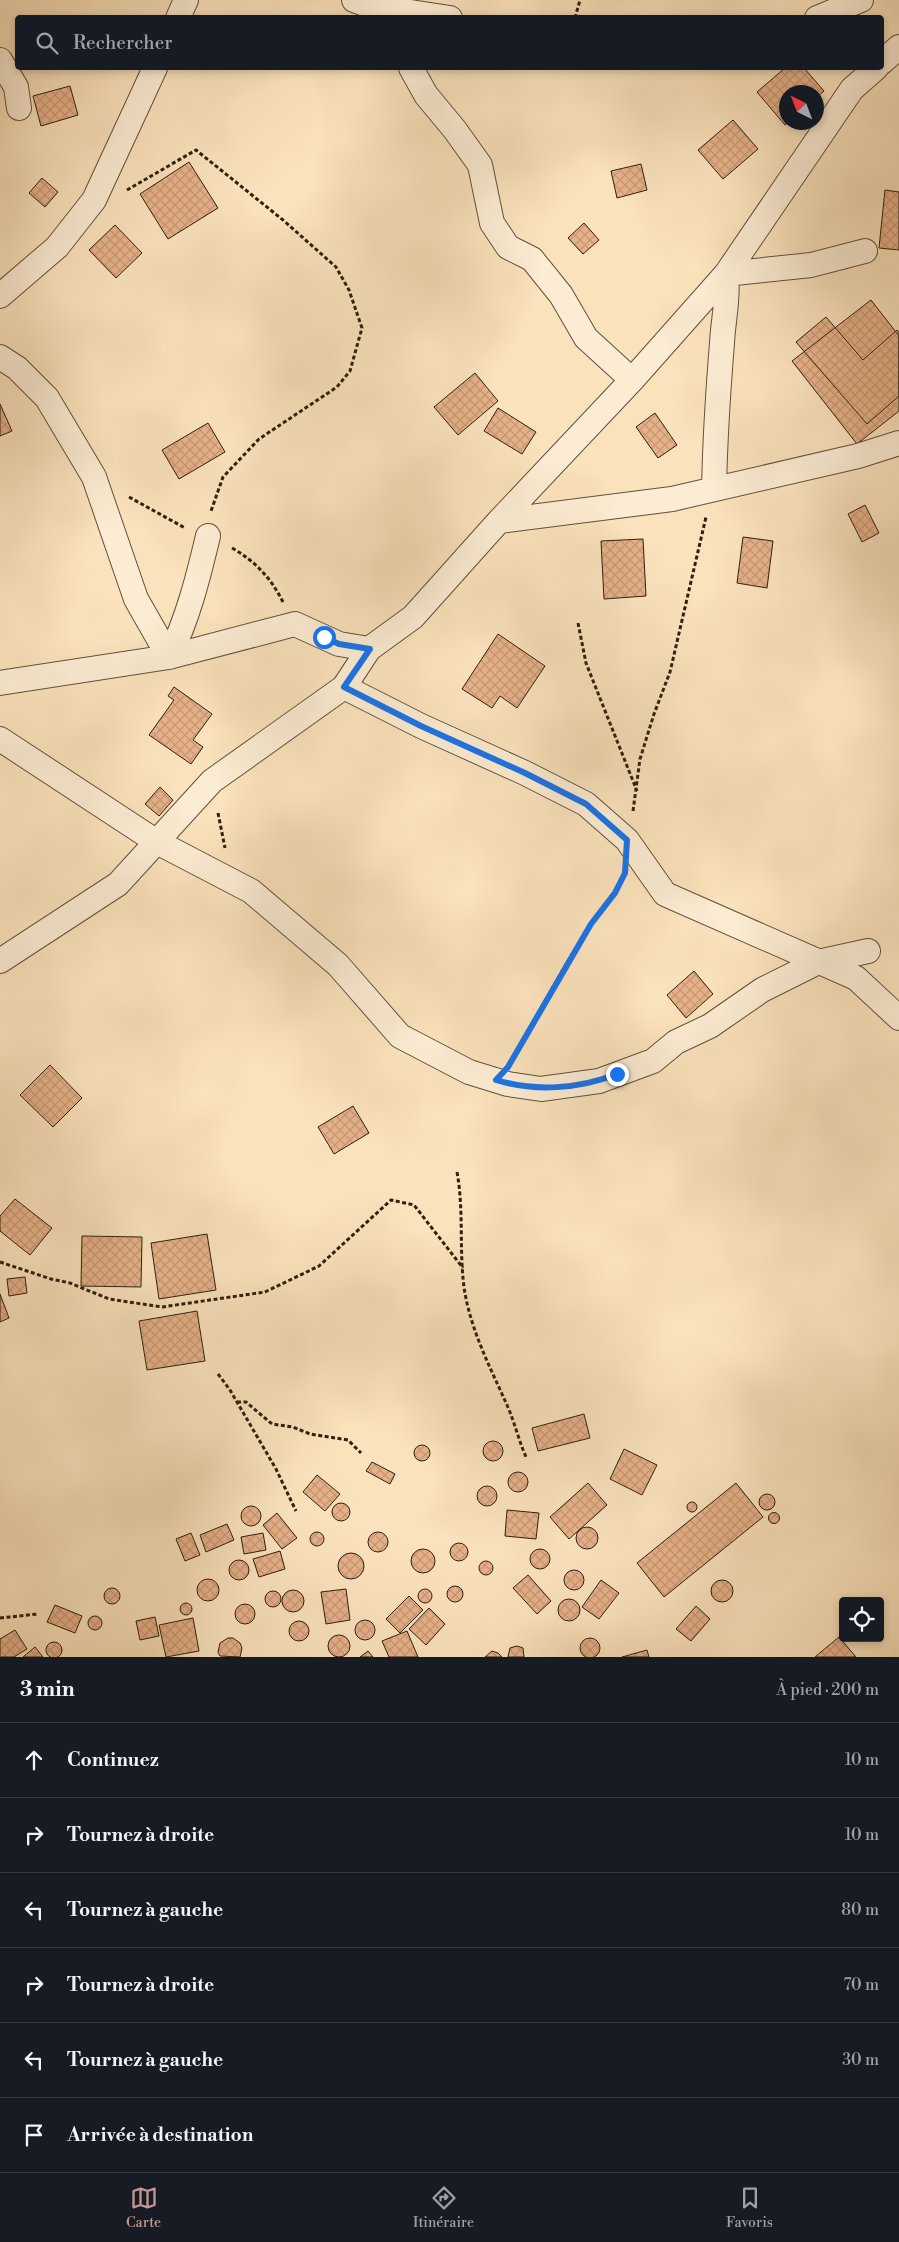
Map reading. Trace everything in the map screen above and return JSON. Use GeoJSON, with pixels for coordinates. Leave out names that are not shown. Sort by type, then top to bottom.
{"type":"FeatureCollection","features":[{"type":"Feature","properties":{"kind":"street"},"geometry":{"type":"LineString","coordinates":[[179,15],[186,0]]}},
{"type":"Feature","properties":{"kind":"street"},"geometry":{"type":"LineString","coordinates":[[828,15],[861,0]]}},
{"type":"Feature","properties":{"kind":"street"},"geometry":{"type":"LineString","coordinates":[[367,8],[425,15]]}},
{"type":"Feature","properties":{"kind":"street"},"geometry":{"type":"LineString","coordinates":[[884,60],[899,47]]}},
{"type":"Feature","properties":{"kind":"street"},"geometry":{"type":"LineString","coordinates":[[0,60],[16,87],[19,108]]}},
{"type":"Feature","properties":{"kind":"street"},"geometry":{"type":"LineString","coordinates":[[0,296],[57,247],[94,200],[154,70]]}},
{"type":"Feature","properties":{"kind":"street"},"geometry":{"type":"LineString","coordinates":[[412,70],[426,96],[455,130],[480,165],[492,223],[508,247],[532,259],[561,295],[586,338],[632,380]]}},
{"type":"Feature","properties":{"kind":"street"},"geometry":{"type":"LineString","coordinates":[[0,961],[118,884],[212,781],[344,687],[370,649],[413,617],[499,521],[632,380],[726,274],[852,89],[874,70]]}},
{"type":"Feature","properties":{"kind":"street"},"geometry":{"type":"LineString","coordinates":[[726,274],[811,265],[865,250]]}},
{"type":"Feature","properties":{"kind":"street"},"geometry":{"type":"LineString","coordinates":[[714,490],[715,425],[728,294],[726,274]]}},
{"type":"Feature","properties":{"kind":"street"},"geometry":{"type":"LineString","coordinates":[[0,357],[17,368],[47,398],[94,477],[136,599],[169,657]]}},
{"type":"Feature","properties":{"kind":"street"},"geometry":{"type":"LineString","coordinates":[[499,521],[672,499],[858,456],[899,443]]}},
{"type":"Feature","properties":{"kind":"street"},"geometry":{"type":"LineString","coordinates":[[169,657],[181,634],[208,536]]}},
{"type":"Feature","properties":{"kind":"street"},"geometry":{"type":"LineString","coordinates":[[0,683],[169,657],[295,624],[339,644],[370,649]]}},
{"type":"Feature","properties":{"kind":"street"},"geometry":{"type":"LineString","coordinates":[[344,687],[421,726],[525,773],[586,804],[627,840],[665,894],[792,948],[818,962],[856,978],[899,1018]]}},
{"type":"Feature","properties":{"kind":"street"},"geometry":{"type":"LineString","coordinates":[[0,739],[156,842],[222,874],[251,891],[338,965],[400,1036],[469,1072],[496,1080],[542,1089],[599,1081],[653,1061],[676,1042],[710,1026],[762,990],[818,962],[868,951]]}},
{"type":"Feature","properties":{"kind":"path"},"geometry":{"type":"LineString","coordinates":[[576,15],[580,0]]}},
{"type":"Feature","properties":{"kind":"path"},"geometry":{"type":"LineString","coordinates":[[94,200],[108,202],[196,150],[283,220],[336,267],[349,290],[362,328],[350,371],[337,387],[259,439],[223,477],[211,509],[208,536]]}},
{"type":"Feature","properties":{"kind":"path"},"geometry":{"type":"LineString","coordinates":[[496,1080],[508,1067],[591,924],[615,893],[625,873],[627,840],[637,792],[640,759],[670,672],[698,547],[714,490]]}},
{"type":"Feature","properties":{"kind":"path"},"geometry":{"type":"LineString","coordinates":[[578,623],[586,663],[637,792]]}},
{"type":"Feature","properties":{"kind":"path"},"geometry":{"type":"LineString","coordinates":[[212,781],[227,866],[222,874]]}},
{"type":"Feature","properties":{"kind":"path"},"geometry":{"type":"LineString","coordinates":[[457,1172],[460,1191],[464,1288],[474,1327],[489,1369],[507,1406],[527,1459]]}},
{"type":"Feature","properties":{"kind":"path"},"geometry":{"type":"LineString","coordinates":[[0,1262],[50,1279],[70,1283],[109,1299],[162,1307],[265,1292],[319,1266],[391,1200],[414,1205],[463,1268]]}},
{"type":"Feature","properties":{"kind":"path"},"geometry":{"type":"LineString","coordinates":[[218,1374],[237,1402],[276,1469],[296,1511]]}},
{"type":"Feature","properties":{"kind":"path"},"geometry":{"type":"LineString","coordinates":[[237,1402],[246,1402],[272,1424],[294,1427],[310,1434],[348,1440],[361,1453]]}},
{"type":"Feature","properties":{"kind":"path"},"geometry":{"type":"LineString","coordinates":[[0,1618],[38,1614]]}},
{"type":"Feature","properties":{"kind":"building"},"geometry":{"type":"Polygon","coordinates":[[[783,70],[806,70],[819,85],[779,85],[779,118],[757,92],[783,70]]]}},
{"type":"Feature","properties":{"kind":"building"},"geometry":{"type":"Polygon","coordinates":[[[70,86],[78,115],[41,126],[33,96],[70,86]]]}},
{"type":"Feature","properties":{"kind":"building"},"geometry":{"type":"Polygon","coordinates":[[[733,120],[758,149],[723,179],[698,150],[733,120]]]}},
{"type":"Feature","properties":{"kind":"building"},"geometry":{"type":"Polygon","coordinates":[[[189,162],[218,208],[168,239],[140,194],[189,162]]]}},
{"type":"Feature","properties":{"kind":"building"},"geometry":{"type":"Polygon","coordinates":[[[641,164],[647,190],[617,198],[611,171],[641,164]]]}},
{"type":"Feature","properties":{"kind":"building"},"geometry":{"type":"Polygon","coordinates":[[[42,178],[58,192],[45,207],[29,193],[42,178]]]}},
{"type":"Feature","properties":{"kind":"building"},"geometry":{"type":"Polygon","coordinates":[[[885,190],[899,192],[899,250],[879,248],[885,190]]]}},
{"type":"Feature","properties":{"kind":"building"},"geometry":{"type":"Polygon","coordinates":[[[584,223],[599,240],[583,254],[568,238],[584,223]]]}},
{"type":"Feature","properties":{"kind":"building"},"geometry":{"type":"Polygon","coordinates":[[[115,225],[142,253],[116,278],[89,250],[115,225]]]}},
{"type":"Feature","properties":{"kind":"building"},"geometry":{"type":"Polygon","coordinates":[[[871,300],[899,336],[899,411],[857,444],[792,361],[871,300]]]}},
{"type":"Feature","properties":{"kind":"building"},"geometry":{"type":"Polygon","coordinates":[[[826,317],[863,360],[897,330],[899,332],[899,396],[867,424],[796,342],[826,317]]]}},
{"type":"Feature","properties":{"kind":"building"},"geometry":{"type":"Polygon","coordinates":[[[475,373],[498,401],[458,435],[434,407],[475,373]]]}},
{"type":"Feature","properties":{"kind":"building"},"geometry":{"type":"Polygon","coordinates":[[[0,404],[12,431],[0,436],[0,404]]]}},
{"type":"Feature","properties":{"kind":"building"},"geometry":{"type":"Polygon","coordinates":[[[498,408],[536,432],[522,454],[484,431],[498,408]]]}},
{"type":"Feature","properties":{"kind":"building"},"geometry":{"type":"Polygon","coordinates":[[[655,413],[677,445],[658,458],[636,427],[655,413]]]}},
{"type":"Feature","properties":{"kind":"building"},"geometry":{"type":"Polygon","coordinates":[[[208,423],[225,452],[179,479],[162,450],[208,423]]]}},
{"type":"Feature","properties":{"kind":"building"},"geometry":{"type":"Polygon","coordinates":[[[865,505],[879,533],[862,542],[848,514],[865,505]]]}},
{"type":"Feature","properties":{"kind":"building"},"geometry":{"type":"Polygon","coordinates":[[[743,537],[773,541],[767,588],[737,583],[743,537]]]}},
{"type":"Feature","properties":{"kind":"building"},"geometry":{"type":"Polygon","coordinates":[[[643,539],[646,596],[604,599],[601,541],[643,539]]]}},
{"type":"Feature","properties":{"kind":"building"},"geometry":{"type":"Polygon","coordinates":[[[498,634],[545,666],[517,708],[500,696],[492,708],[462,689],[498,634]]]}},
{"type":"Feature","properties":{"kind":"building"},"geometry":{"type":"Polygon","coordinates":[[[174,687],[212,714],[193,740],[203,747],[191,764],[149,735],[174,700],[168,696],[174,687]]]}},
{"type":"Feature","properties":{"kind":"building"},"geometry":{"type":"Polygon","coordinates":[[[160,787],[173,800],[159,816],[145,804],[160,787]]]}},
{"type":"Feature","properties":{"kind":"building"},"geometry":{"type":"Polygon","coordinates":[[[694,971],[713,994],[686,1018],[667,995],[694,971]]]}},
{"type":"Feature","properties":{"kind":"building"},"geometry":{"type":"Polygon","coordinates":[[[50,1065],[82,1098],[53,1127],[20,1095],[50,1065]]]}},
{"type":"Feature","properties":{"kind":"building"},"geometry":{"type":"Polygon","coordinates":[[[353,1106],[369,1133],[334,1154],[318,1127],[353,1106]]]}},
{"type":"Feature","properties":{"kind":"building"},"geometry":{"type":"Polygon","coordinates":[[[15,1199],[52,1228],[30,1255],[0,1231],[0,1216],[15,1199]]]}},
{"type":"Feature","properties":{"kind":"building"},"geometry":{"type":"Polygon","coordinates":[[[207,1234],[216,1290],[159,1299],[151,1243],[207,1234]]]}},
{"type":"Feature","properties":{"kind":"building"},"geometry":{"type":"Polygon","coordinates":[[[82,1236],[142,1237],[141,1287],[81,1286],[82,1236]]]}},
{"type":"Feature","properties":{"kind":"building"},"geometry":{"type":"Polygon","coordinates":[[[25,1277],[27,1293],[9,1296],[7,1279],[25,1277]]]}},
{"type":"Feature","properties":{"kind":"building"},"geometry":{"type":"Polygon","coordinates":[[[0,1294],[9,1318],[0,1322],[0,1294]]]}},
{"type":"Feature","properties":{"kind":"building"},"geometry":{"type":"Polygon","coordinates":[[[197,1311],[205,1361],[147,1370],[139,1321],[197,1311]]]}},
{"type":"Feature","properties":{"kind":"building"},"geometry":{"type":"Polygon","coordinates":[[[584,1414],[590,1438],[538,1451],[532,1428],[584,1414]]]}},
{"type":"Feature","properties":{"kind":"building"},"geometry":{"type":"Polygon","coordinates":[[[493,1441],[500,1444],[503,1451],[500,1458],[493,1461],[486,1458],[483,1451],[486,1444],[493,1441]]]}},
{"type":"Feature","properties":{"kind":"building"},"geometry":{"type":"Polygon","coordinates":[[[419,1445],[425,1445],[430,1450],[428,1459],[419,1461],[414,1456],[414,1450],[419,1445]]]}},
{"type":"Feature","properties":{"kind":"building"},"geometry":{"type":"Polygon","coordinates":[[[624,1449],[657,1465],[642,1495],[610,1479],[624,1449]]]}},
{"type":"Feature","properties":{"kind":"building"},"geometry":{"type":"Polygon","coordinates":[[[372,1462],[395,1474],[390,1484],[366,1471],[372,1462]]]}},
{"type":"Feature","properties":{"kind":"building"},"geometry":{"type":"Polygon","coordinates":[[[518,1472],[525,1475],[528,1482],[525,1489],[518,1492],[511,1489],[508,1482],[511,1475],[518,1472]]]}},
{"type":"Feature","properties":{"kind":"building"},"geometry":{"type":"Polygon","coordinates":[[[317,1475],[340,1494],[325,1511],[303,1492],[317,1475]]]}},
{"type":"Feature","properties":{"kind":"building"},"geometry":{"type":"Polygon","coordinates":[[[588,1483],[607,1505],[569,1539],[550,1517],[588,1483]]]}},
{"type":"Feature","properties":{"kind":"building"},"geometry":{"type":"Polygon","coordinates":[[[736,1483],[763,1517],[664,1597],[637,1563],[736,1483]]]}},
{"type":"Feature","properties":{"kind":"building"},"geometry":{"type":"Polygon","coordinates":[[[487,1486],[494,1489],[497,1496],[494,1503],[487,1506],[480,1503],[477,1496],[480,1489],[487,1486]]]}},
{"type":"Feature","properties":{"kind":"building"},"geometry":{"type":"Polygon","coordinates":[[[767,1494],[773,1496],[775,1502],[773,1508],[767,1510],[761,1508],[759,1502],[761,1496],[767,1494]]]}},
{"type":"Feature","properties":{"kind":"building"},"geometry":{"type":"Polygon","coordinates":[[[690,1502],[694,1502],[697,1507],[696,1511],[690,1512],[687,1509],[687,1505],[690,1502]]]}},
{"type":"Feature","properties":{"kind":"building"},"geometry":{"type":"Polygon","coordinates":[[[341,1503],[347,1506],[350,1512],[347,1518],[341,1521],[335,1518],[332,1512],[335,1506],[341,1503]]]}},
{"type":"Feature","properties":{"kind":"building"},"geometry":{"type":"Polygon","coordinates":[[[251,1506],[258,1509],[261,1516],[258,1523],[251,1526],[244,1523],[241,1516],[244,1509],[251,1506]]]}},
{"type":"Feature","properties":{"kind":"building"},"geometry":{"type":"Polygon","coordinates":[[[507,1510],[539,1513],[536,1539],[505,1536],[507,1510]]]}},
{"type":"Feature","properties":{"kind":"building"},"geometry":{"type":"Polygon","coordinates":[[[277,1513],[297,1538],[282,1549],[263,1525],[277,1513]]]}},
{"type":"Feature","properties":{"kind":"building"},"geometry":{"type":"Polygon","coordinates":[[[772,1513],[776,1513],[779,1518],[778,1522],[772,1523],[769,1520],[769,1516],[772,1513]]]}},
{"type":"Feature","properties":{"kind":"building"},"geometry":{"type":"Polygon","coordinates":[[[227,1524],[234,1540],[206,1552],[200,1535],[227,1524]]]}},
{"type":"Feature","properties":{"kind":"building"},"geometry":{"type":"Polygon","coordinates":[[[583,1527],[591,1527],[598,1534],[598,1542],[591,1549],[583,1549],[576,1542],[576,1534],[583,1527]]]}},
{"type":"Feature","properties":{"kind":"building"},"geometry":{"type":"Polygon","coordinates":[[[317,1532],[322,1534],[324,1539],[322,1544],[317,1546],[312,1544],[310,1539],[312,1534],[317,1532]]]}},
{"type":"Feature","properties":{"kind":"building"},"geometry":{"type":"Polygon","coordinates":[[[378,1532],[385,1535],[388,1542],[385,1549],[378,1552],[371,1549],[368,1542],[371,1535],[378,1532]]]}},
{"type":"Feature","properties":{"kind":"building"},"geometry":{"type":"Polygon","coordinates":[[[191,1533],[200,1555],[185,1561],[176,1539],[191,1533]]]}},
{"type":"Feature","properties":{"kind":"building"},"geometry":{"type":"Polygon","coordinates":[[[263,1533],[266,1550],[244,1554],[241,1537],[263,1533]]]}},
{"type":"Feature","properties":{"kind":"building"},"geometry":{"type":"Polygon","coordinates":[[[455,1543],[463,1543],[468,1548],[466,1559],[455,1561],[450,1556],[450,1548],[455,1543]]]}},
{"type":"Feature","properties":{"kind":"building"},"geometry":{"type":"Polygon","coordinates":[[[423,1549],[428,1550],[434,1556],[434,1566],[428,1572],[423,1573],[418,1572],[412,1566],[411,1561],[412,1556],[418,1550],[423,1549]]]}},
{"type":"Feature","properties":{"kind":"building"},"geometry":{"type":"Polygon","coordinates":[[[540,1549],[547,1552],[550,1559],[547,1566],[540,1569],[533,1566],[530,1559],[533,1552],[540,1549]]]}},
{"type":"Feature","properties":{"kind":"building"},"geometry":{"type":"Polygon","coordinates":[[[280,1551],[285,1569],[259,1577],[253,1559],[280,1551]]]}},
{"type":"Feature","properties":{"kind":"building"},"geometry":{"type":"Polygon","coordinates":[[[351,1553],[360,1557],[364,1566],[360,1575],[351,1579],[342,1575],[338,1566],[342,1557],[351,1553]]]}},
{"type":"Feature","properties":{"kind":"building"},"geometry":{"type":"Polygon","coordinates":[[[235,1560],[243,1560],[249,1566],[249,1574],[243,1580],[235,1580],[229,1574],[229,1566],[235,1560]]]}},
{"type":"Feature","properties":{"kind":"building"},"geometry":{"type":"Polygon","coordinates":[[[486,1561],[491,1563],[493,1568],[491,1573],[486,1575],[481,1573],[479,1568],[481,1563],[486,1561]]]}},
{"type":"Feature","properties":{"kind":"building"},"geometry":{"type":"Polygon","coordinates":[[[570,1570],[578,1570],[584,1576],[584,1584],[578,1590],[570,1590],[564,1584],[564,1576],[570,1570]]]}},
{"type":"Feature","properties":{"kind":"building"},"geometry":{"type":"Polygon","coordinates":[[[528,1575],[551,1601],[537,1614],[513,1588],[528,1575]]]}},
{"type":"Feature","properties":{"kind":"building"},"geometry":{"type":"Polygon","coordinates":[[[208,1579],[216,1582],[219,1590],[216,1598],[208,1601],[200,1598],[197,1590],[200,1582],[208,1579]]]}},
{"type":"Feature","properties":{"kind":"building"},"geometry":{"type":"Polygon","coordinates":[[[601,1580],[619,1593],[599,1619],[582,1607],[601,1580]]]}},
{"type":"Feature","properties":{"kind":"building"},"geometry":{"type":"Polygon","coordinates":[[[722,1580],[730,1583],[733,1591],[730,1599],[722,1602],[714,1599],[711,1591],[714,1583],[722,1580]]]}},
{"type":"Feature","properties":{"kind":"building"},"geometry":{"type":"Polygon","coordinates":[[[455,1586],[461,1588],[463,1594],[461,1600],[455,1602],[449,1600],[447,1594],[449,1588],[455,1586]]]}},
{"type":"Feature","properties":{"kind":"building"},"geometry":{"type":"Polygon","coordinates":[[[109,1588],[115,1588],[120,1593],[118,1602],[109,1604],[104,1599],[104,1593],[109,1588]]]}},
{"type":"Feature","properties":{"kind":"building"},"geometry":{"type":"Polygon","coordinates":[[[346,1589],[350,1620],[326,1624],[321,1592],[346,1589]]]}},
{"type":"Feature","properties":{"kind":"building"},"geometry":{"type":"Polygon","coordinates":[[[425,1589],[430,1591],[432,1596],[430,1601],[425,1603],[420,1601],[418,1596],[420,1591],[425,1589]]]}},
{"type":"Feature","properties":{"kind":"building"},"geometry":{"type":"Polygon","coordinates":[[[293,1590],[303,1597],[304,1601],[297,1611],[293,1612],[283,1605],[282,1601],[289,1591],[293,1590]]]}},
{"type":"Feature","properties":{"kind":"building"},"geometry":{"type":"Polygon","coordinates":[[[273,1591],[281,1599],[273,1607],[265,1599],[273,1591]]]}},
{"type":"Feature","properties":{"kind":"building"},"geometry":{"type":"Polygon","coordinates":[[[409,1596],[423,1610],[400,1633],[386,1619],[409,1596]]]}},
{"type":"Feature","properties":{"kind":"building"},"geometry":{"type":"Polygon","coordinates":[[[569,1599],[577,1602],[580,1610],[577,1618],[569,1621],[561,1618],[558,1610],[561,1602],[569,1599]]]}},
{"type":"Feature","properties":{"kind":"building"},"geometry":{"type":"Polygon","coordinates":[[[188,1603],[191,1604],[191,1614],[184,1615],[181,1614],[180,1607],[181,1604],[188,1603]]]}},
{"type":"Feature","properties":{"kind":"building"},"geometry":{"type":"Polygon","coordinates":[[[245,1604],[252,1607],[255,1614],[252,1621],[245,1624],[238,1621],[235,1614],[238,1607],[245,1604]]]}},
{"type":"Feature","properties":{"kind":"building"},"geometry":{"type":"Polygon","coordinates":[[[55,1605],[82,1616],[75,1633],[47,1622],[55,1605]]]}},
{"type":"Feature","properties":{"kind":"building"},"geometry":{"type":"Polygon","coordinates":[[[696,1606],[710,1619],[691,1641],[676,1629],[696,1606]]]}},
{"type":"Feature","properties":{"kind":"building"},"geometry":{"type":"Polygon","coordinates":[[[429,1608],[445,1624],[426,1645],[409,1629],[429,1608]]]}},
{"type":"Feature","properties":{"kind":"building"},"geometry":{"type":"Polygon","coordinates":[[[92,1616],[98,1616],[102,1623],[98,1630],[92,1630],[88,1626],[88,1620],[92,1616]]]}},
{"type":"Feature","properties":{"kind":"building"},"geometry":{"type":"Polygon","coordinates":[[[155,1617],[159,1636],[140,1640],[136,1621],[155,1617]]]}},
{"type":"Feature","properties":{"kind":"building"},"geometry":{"type":"Polygon","coordinates":[[[193,1618],[199,1651],[166,1657],[159,1625],[193,1618]]]}},
{"type":"Feature","properties":{"kind":"building"},"geometry":{"type":"Polygon","coordinates":[[[365,1620],[372,1623],[375,1630],[372,1637],[365,1640],[358,1637],[355,1630],[358,1623],[365,1620]]]}},
{"type":"Feature","properties":{"kind":"building"},"geometry":{"type":"Polygon","coordinates":[[[299,1621],[306,1624],[309,1631],[306,1638],[299,1641],[292,1638],[289,1631],[292,1624],[299,1621]]]}},
{"type":"Feature","properties":{"kind":"building"},"geometry":{"type":"Polygon","coordinates":[[[15,1630],[27,1649],[14,1657],[0,1657],[0,1639],[15,1630]]]}},
{"type":"Feature","properties":{"kind":"building"},"geometry":{"type":"Polygon","coordinates":[[[407,1631],[418,1657],[389,1657],[382,1641],[407,1631]]]}},
{"type":"Feature","properties":{"kind":"building"},"geometry":{"type":"Polygon","coordinates":[[[339,1635],[347,1638],[350,1646],[347,1654],[339,1657],[331,1654],[328,1646],[331,1638],[339,1635]]]}},
{"type":"Feature","properties":{"kind":"building"},"geometry":{"type":"Polygon","coordinates":[[[839,1637],[839,1642],[843,1642],[856,1657],[815,1657],[839,1637]]]}},
{"type":"Feature","properties":{"kind":"building"},"geometry":{"type":"Polygon","coordinates":[[[228,1638],[233,1638],[240,1643],[242,1648],[240,1657],[220,1656],[218,1652],[220,1643],[228,1638]]]}},
{"type":"Feature","properties":{"kind":"building"},"geometry":{"type":"Polygon","coordinates":[[[586,1639],[594,1639],[599,1644],[599,1652],[594,1657],[586,1657],[581,1652],[581,1644],[586,1639]]]}},
{"type":"Feature","properties":{"kind":"building"},"geometry":{"type":"Polygon","coordinates":[[[51,1642],[57,1642],[62,1647],[62,1653],[58,1657],[50,1657],[46,1653],[46,1647],[51,1642]]]}},
{"type":"Feature","properties":{"kind":"building"},"geometry":{"type":"Polygon","coordinates":[[[517,1646],[523,1648],[524,1657],[508,1657],[510,1648],[517,1646]]]}},
{"type":"Feature","properties":{"kind":"building"},"geometry":{"type":"Polygon","coordinates":[[[35,1647],[43,1657],[23,1657],[35,1647]]]}},
{"type":"Feature","properties":{"kind":"building"},"geometry":{"type":"Polygon","coordinates":[[[647,1650],[649,1657],[622,1657],[647,1650]]]}},
{"type":"Feature","properties":{"kind":"building"},"geometry":{"type":"Polygon","coordinates":[[[368,1651],[373,1657],[360,1657],[368,1651]]]}},
{"type":"Feature","properties":{"kind":"building"},"geometry":{"type":"Polygon","coordinates":[[[492,1651],[498,1653],[502,1657],[485,1657],[492,1651]]]}},
{"type":"Feature","properties":{"kind":"route"},"geometry":{"type":"LineString","coordinates":[[324,637],[339,644],[370,649],[344,687],[421,726],[525,773],[586,804],[627,840],[625,873],[615,893],[591,924],[545,999],[508,1067],[496,1080],[508,1084],[542,1089],[599,1081],[617,1074]]}}]}
